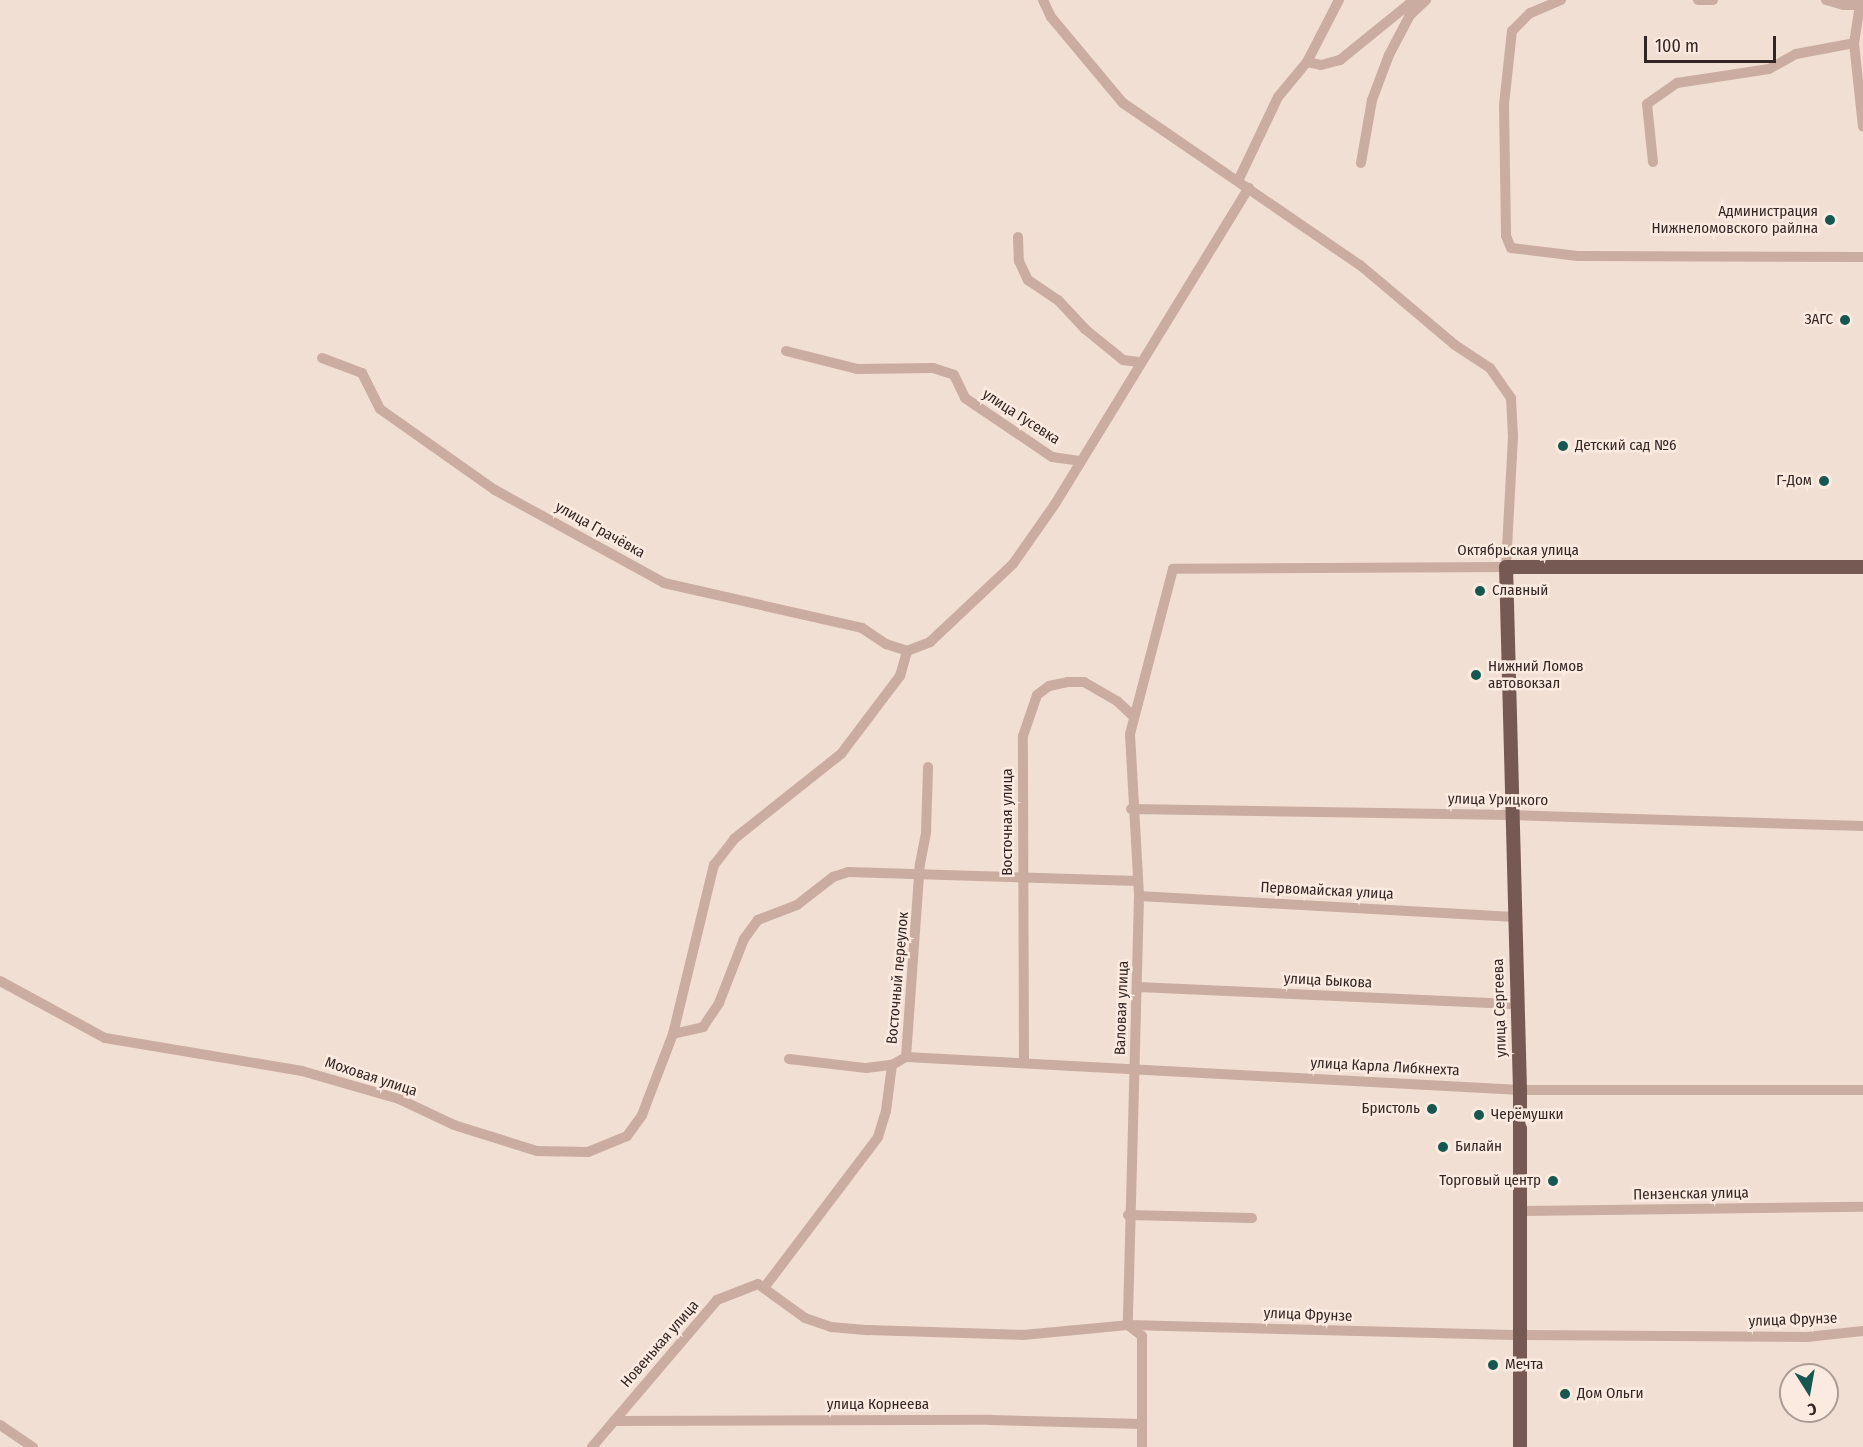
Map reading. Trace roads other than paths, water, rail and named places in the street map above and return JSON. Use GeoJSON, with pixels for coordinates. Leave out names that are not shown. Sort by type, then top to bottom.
{"type":"FeatureCollection","features":[{"type":"Feature","properties":{"kind":"main road","name":"Октябрьская улица"},"geometry":{"type":"LineString","coordinates":[[1506,567],[1863,567]]}},
{"type":"Feature","properties":{"kind":"main road","name":"улица Сергеева"},"geometry":{"type":"LineString","coordinates":[[1506,567],[1520,1090],[1520,1447]]}},
{"type":"Feature","properties":{"kind":"street"},"geometry":{"type":"LineString","coordinates":[[1043,0],[1051,17],[1123,103],[1360,265],[1455,345],[1490,368],[1511,398],[1513,437],[1506,567]]}},
{"type":"Feature","properties":{"kind":"street"},"geometry":{"type":"LineString","coordinates":[[1238,181],[1278,97],[1307,62],[1339,0]]}},
{"type":"Feature","properties":{"kind":"street"},"geometry":{"type":"LineString","coordinates":[[1307,62],[1321,66],[1340,60],[1414,0]]}},
{"type":"Feature","properties":{"kind":"street"},"geometry":{"type":"LineString","coordinates":[[1361,163],[1372,100],[1389,55],[1410,15],[1426,0]]}},
{"type":"Feature","properties":{"kind":"street"},"geometry":{"type":"LineString","coordinates":[[1537,0],[1530,13],[1512,31],[1508,58],[1505,192],[1506,236],[1511,248],[1578,256],[1863,257]]}},
{"type":"Feature","properties":{"kind":"street"},"geometry":{"type":"LineString","coordinates":[[1530,13],[1562,0]]}},
{"type":"Feature","properties":{"kind":"street"},"geometry":{"type":"LineString","coordinates":[[1698,0],[1713,0]]}},
{"type":"Feature","properties":{"kind":"street"},"geometry":{"type":"LineString","coordinates":[[1826,0],[1862,5],[1854,43],[1863,127]]}},
{"type":"Feature","properties":{"kind":"street"},"geometry":{"type":"LineString","coordinates":[[1653,162],[1647,105],[1677,83],[1769,69],[1796,54],[1854,43]]}},
{"type":"Feature","properties":{"kind":"street"},"geometry":{"type":"LineString","coordinates":[[907,651],[930,642],[1013,564],[1080,461],[1139,362],[1249,189]]}},
{"type":"Feature","properties":{"kind":"street"},"geometry":{"type":"LineString","coordinates":[[1018,237],[1019,261],[1028,280],[1058,300],[1085,329],[1123,360],[1139,362]]}},
{"type":"Feature","properties":{"kind":"street","name":"улица Гусевка"},"geometry":{"type":"LineString","coordinates":[[786,351],[857,369],[933,368],[954,375],[965,398],[1052,457],[1080,461]]}},
{"type":"Feature","properties":{"kind":"street","name":"улица Грачёвка"},"geometry":{"type":"LineString","coordinates":[[322,358],[362,373],[380,409],[495,490],[664,583],[862,628],[886,644],[907,651]]}},
{"type":"Feature","properties":{"kind":"street","name":"Октябрьская улица"},"geometry":{"type":"LineString","coordinates":[[1173,569],[1506,567]]}},
{"type":"Feature","properties":{"kind":"street","name":"Валовая улица"},"geometry":{"type":"LineString","coordinates":[[1128,1325],[1128,1215],[1138,987],[1139,896],[1131,809],[1130,734],[1173,569]]}},
{"type":"Feature","properties":{"kind":"street","name":"Моховая улица"},"geometry":{"type":"LineString","coordinates":[[0,981],[105,1038],[302,1071],[399,1099],[454,1125],[537,1151],[588,1152],[627,1136],[642,1115],[673,1034],[714,865],[734,839],[841,754],[900,676],[907,651]]}},
{"type":"Feature","properties":{"kind":"street","name":"Восточная улица"},"geometry":{"type":"LineString","coordinates":[[1024,1062],[1023,736],[1037,695],[1049,686],[1084,682],[1133,716]]}},
{"type":"Feature","properties":{"kind":"street","name":"Восточный переулок"},"geometry":{"type":"LineString","coordinates":[[764,1288],[878,1137],[886,1111],[892,1065],[906,1057],[922,877],[928,767]]}},
{"type":"Feature","properties":{"kind":"street","name":"улица Урицкого"},"geometry":{"type":"LineString","coordinates":[[1131,809],[1511,814],[1863,826]]}},
{"type":"Feature","properties":{"kind":"street"},"geometry":{"type":"LineString","coordinates":[[673,1034],[703,1027],[719,1004],[744,939],[758,920],[797,905],[833,876],[848,872],[922,877],[1137,881]]}},
{"type":"Feature","properties":{"kind":"street","name":"Первомайская улица"},"geometry":{"type":"LineString","coordinates":[[1139,896],[1514,917]]}},
{"type":"Feature","properties":{"kind":"street","name":"улица Быкова"},"geometry":{"type":"LineString","coordinates":[[1138,987],[1517,1005]]}},
{"type":"Feature","properties":{"kind":"street","name":"улица Карла Либкнехта"},"geometry":{"type":"LineString","coordinates":[[906,1057],[1520,1090],[1863,1090]]}},
{"type":"Feature","properties":{"kind":"street"},"geometry":{"type":"LineString","coordinates":[[789,1059],[866,1068],[892,1065]]}},
{"type":"Feature","properties":{"kind":"street","name":"Пензенская улица"},"geometry":{"type":"LineString","coordinates":[[1519,1211],[1863,1207]]}},
{"type":"Feature","properties":{"kind":"street"},"geometry":{"type":"LineString","coordinates":[[1128,1215],[1252,1218]]}},
{"type":"Feature","properties":{"kind":"street","name":"Новенькая улица"},"geometry":{"type":"LineString","coordinates":[[592,1447],[717,1300],[758,1284],[764,1288]]}},
{"type":"Feature","properties":{"kind":"street","name":"улица Фрунзе"},"geometry":{"type":"LineString","coordinates":[[764,1288],[805,1318],[831,1328],[1023,1335],[1128,1325],[1521,1335],[1807,1337],[1863,1331]]}},
{"type":"Feature","properties":{"kind":"street"},"geometry":{"type":"LineString","coordinates":[[1128,1325],[1142,1336],[1142,1447]]}},
{"type":"Feature","properties":{"kind":"street","name":"улица Корнеева"},"geometry":{"type":"LineString","coordinates":[[614,1421],[991,1420],[1142,1424]]}},
{"type":"Feature","properties":{"kind":"street"},"geometry":{"type":"LineString","coordinates":[[0,1425],[33,1447]]}},
{"type":"Feature","properties":{"kind":"place","name":"Администрация Нижнеломовского райлна"},"geometry":{"type":"Point","coordinates":[1830,220]}},
{"type":"Feature","properties":{"kind":"place","name":"ЗАГС"},"geometry":{"type":"Point","coordinates":[1845,320]}},
{"type":"Feature","properties":{"kind":"place","name":"Детский сад №6"},"geometry":{"type":"Point","coordinates":[1563,446]}},
{"type":"Feature","properties":{"kind":"place","name":"Г-Дом"},"geometry":{"type":"Point","coordinates":[1824,481]}},
{"type":"Feature","properties":{"kind":"place","name":"Славный"},"geometry":{"type":"Point","coordinates":[1480,591]}},
{"type":"Feature","properties":{"kind":"place","name":"Нижний Ломов автовокзал"},"geometry":{"type":"Point","coordinates":[1476,675]}},
{"type":"Feature","properties":{"kind":"place","name":"Бристоль"},"geometry":{"type":"Point","coordinates":[1432,1109]}},
{"type":"Feature","properties":{"kind":"place","name":"Черёмушки"},"geometry":{"type":"Point","coordinates":[1479,1115]}},
{"type":"Feature","properties":{"kind":"place","name":"Билайн"},"geometry":{"type":"Point","coordinates":[1443,1147]}},
{"type":"Feature","properties":{"kind":"place","name":"Торговый центр"},"geometry":{"type":"Point","coordinates":[1553,1181]}},
{"type":"Feature","properties":{"kind":"place","name":"Мечта"},"geometry":{"type":"Point","coordinates":[1493,1365]}},
{"type":"Feature","properties":{"kind":"place","name":"Дом Ольги"},"geometry":{"type":"Point","coordinates":[1565,1394]}}]}
